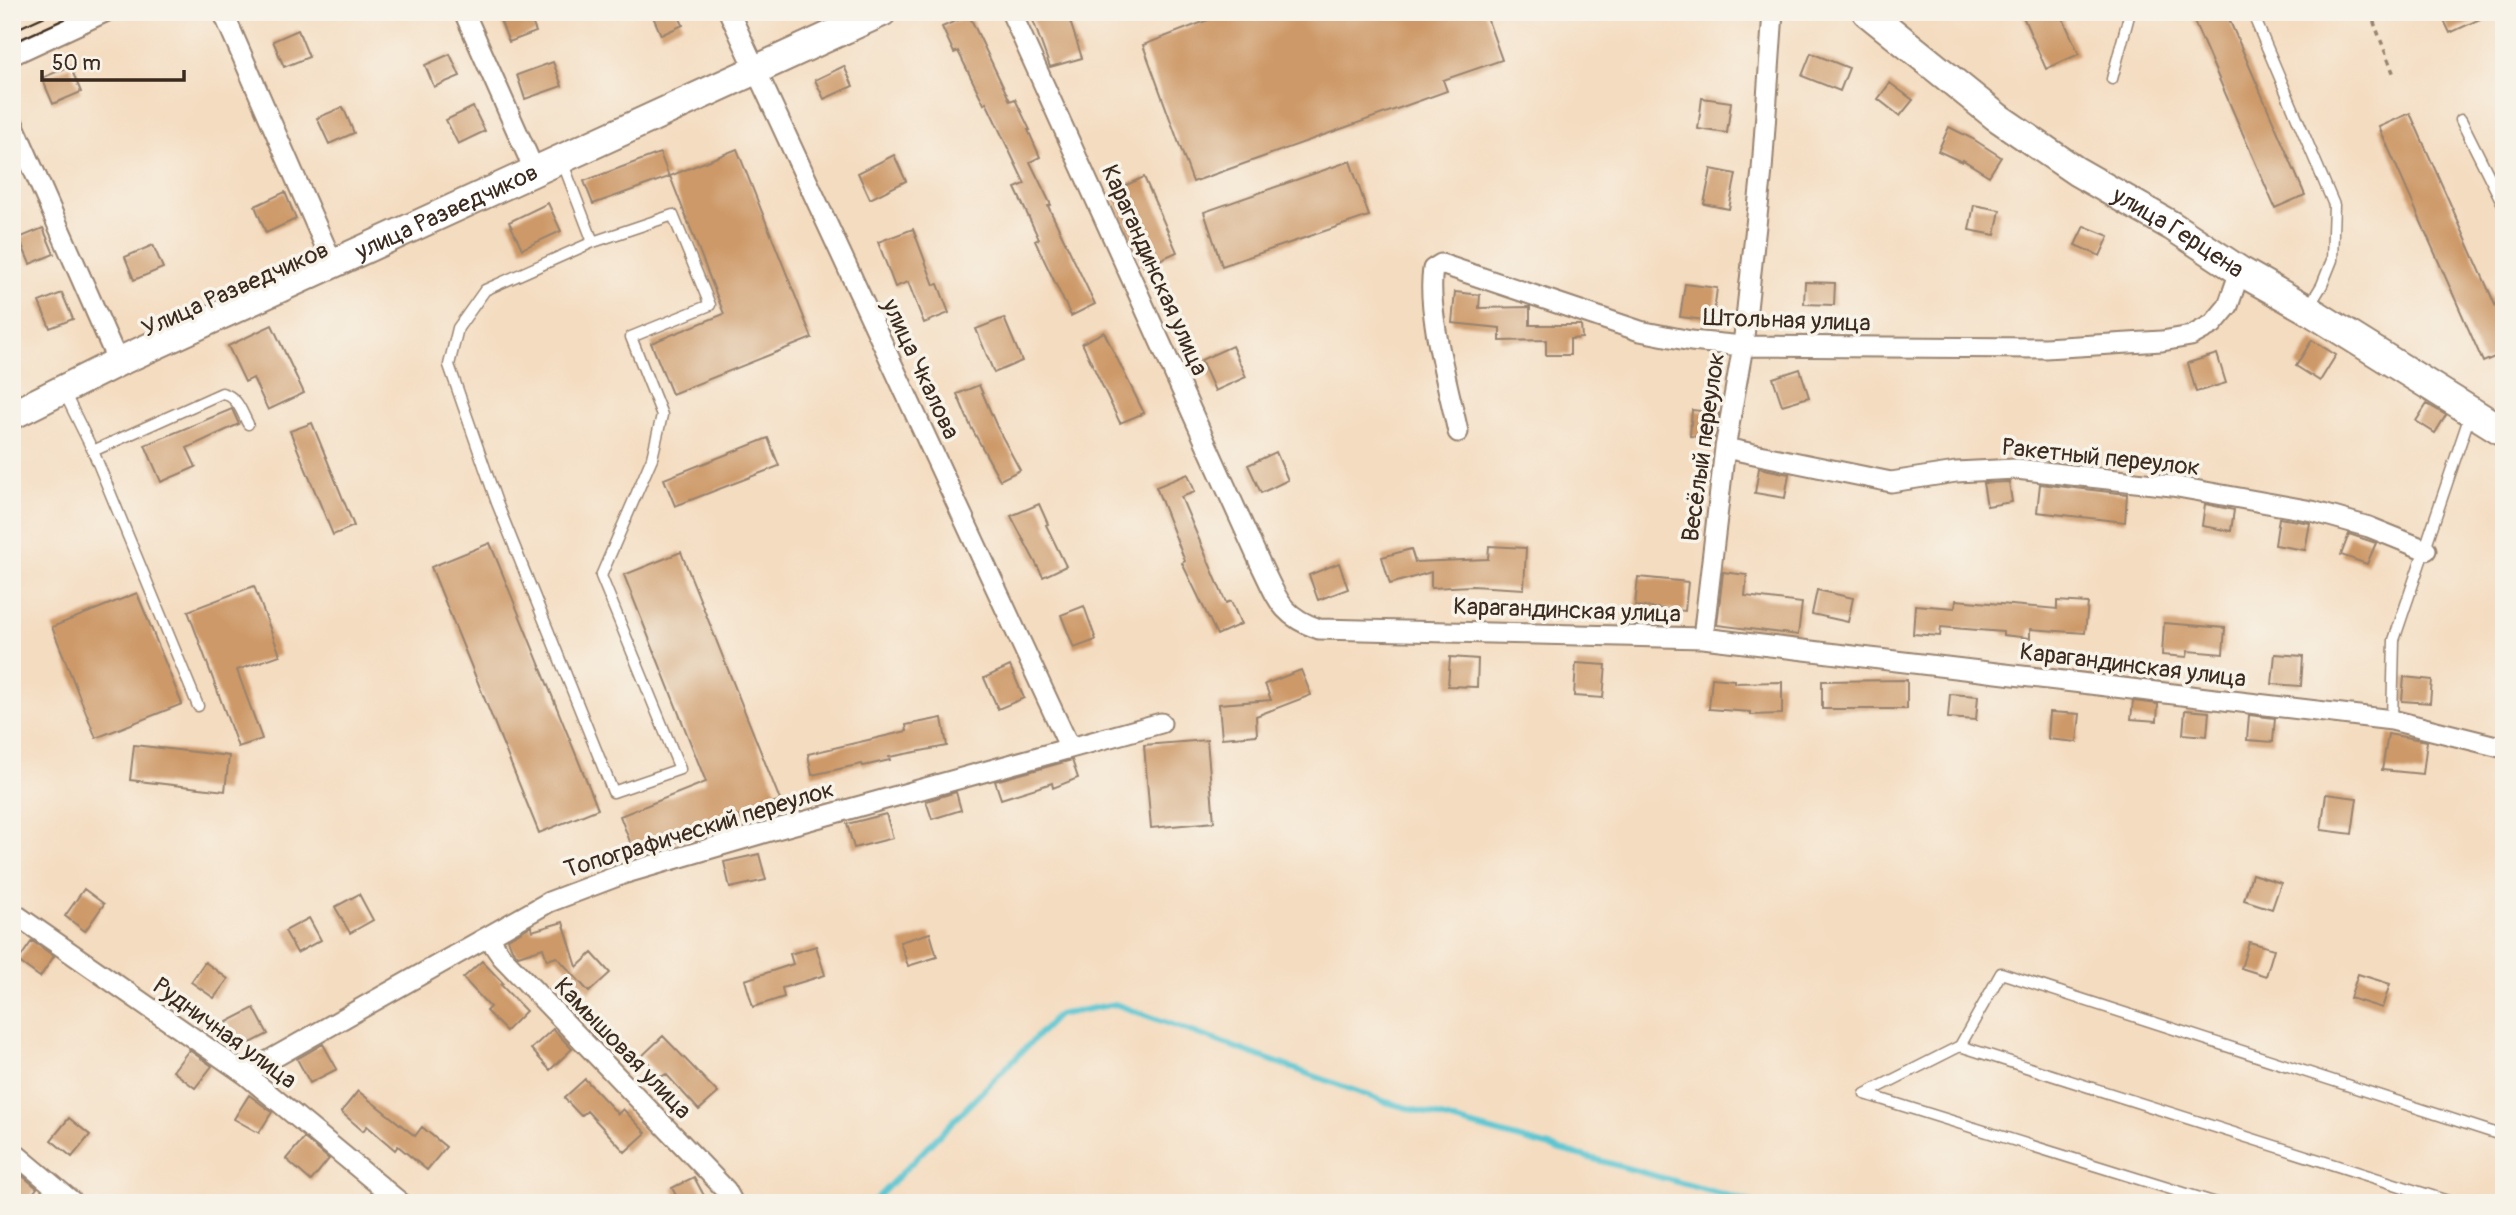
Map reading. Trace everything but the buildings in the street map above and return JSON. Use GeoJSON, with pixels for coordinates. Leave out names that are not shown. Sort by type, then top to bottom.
{"type":"FeatureCollection","features":[{"type":"Feature","properties":{"kind":"main road","name":"Улица Разведчиков"},"geometry":{"type":"LineString","coordinates":[[531,164],[752,63],[841,12]]}},
{"type":"Feature","properties":{"kind":"main road","name":"улица Разведчиков"},"geometry":{"type":"LineString","coordinates":[[12,415],[62,390],[114,354],[531,164],[562,159],[752,63],[881,12]]}},
{"type":"Feature","properties":{"kind":"main road","name":"улица Герцена"},"geometry":{"type":"LineString","coordinates":[[1867,12],[2009,125],[2076,171],[2172,226],[2240,271],[2307,309],[2504,432]]}},
{"type":"Feature","properties":{"kind":"main road","name":"Улица Разведчиков"},"geometry":{"type":"LineString","coordinates":[[12,395],[114,354]]}},
{"type":"Feature","properties":{"kind":"street"},"geometry":{"type":"LineString","coordinates":[[12,55],[105,12]]}},
{"type":"Feature","properties":{"kind":"street"},"geometry":{"type":"LineString","coordinates":[[223,12],[330,256]]}},
{"type":"Feature","properties":{"kind":"street"},"geometry":{"type":"LineString","coordinates":[[464,12],[531,164]]}},
{"type":"Feature","properties":{"kind":"street","name":"улица Чкалова"},"geometry":{"type":"LineString","coordinates":[[729,12],[1069,746]]}},
{"type":"Feature","properties":{"kind":"street","name":"Карагандинская улица"},"geometry":{"type":"LineString","coordinates":[[1011,12],[1260,563],[1284,609],[1299,622],[1319,629],[1703,638],[2392,720],[2504,748]]}},
{"type":"Feature","properties":{"kind":"street","name":"Весёлый переулок"},"geometry":{"type":"LineString","coordinates":[[1703,638],[1725,448],[1743,346],[1762,170],[1773,12]]}},
{"type":"Feature","properties":{"kind":"street"},"geometry":{"type":"LineString","coordinates":[[12,121],[114,354]]}},
{"type":"Feature","properties":{"kind":"street","name":"Штольная улица"},"geometry":{"type":"LineString","coordinates":[[1458,432],[1436,325],[1431,281],[1433,270],[1441,264],[1640,331],[1690,341],[1743,346],[2045,348],[2162,341],[2191,336],[2213,324],[2228,306],[2240,271]]}},
{"type":"Feature","properties":{"kind":"street","name":"Ракетный переулок"},"geometry":{"type":"LineString","coordinates":[[1725,448],[1891,482],[1956,472],[2016,469],[2172,486],[2312,510],[2369,527],[2426,550]]}},
{"type":"Feature","properties":{"kind":"street","name":"Топографический переулок"},"geometry":{"type":"LineString","coordinates":[[245,1074],[549,902],[623,874],[1069,746],[1161,723]]}},
{"type":"Feature","properties":{"kind":"street","name":"Рудничная улица"},"geometry":{"type":"LineString","coordinates":[[12,912],[245,1074],[401,1203]]}},
{"type":"Feature","properties":{"kind":"street","name":"Камышовая улица"},"geometry":{"type":"LineString","coordinates":[[491,936],[502,957],[729,1196]]}},
{"type":"Feature","properties":{"kind":"street"},"geometry":{"type":"LineString","coordinates":[[12,1151],[74,1203]]}},
{"type":"Feature","properties":{"kind":"lane"},"geometry":{"type":"LineString","coordinates":[[2112,79],[2130,12]]}},
{"type":"Feature","properties":{"kind":"lane"},"geometry":{"type":"LineString","coordinates":[[2252,12],[2334,205],[2332,260],[2322,285],[2307,309]]}},
{"type":"Feature","properties":{"kind":"lane"},"geometry":{"type":"LineString","coordinates":[[2461,120],[2504,206]]}},
{"type":"Feature","properties":{"kind":"lane"},"geometry":{"type":"LineString","coordinates":[[562,159],[593,242]]}},
{"type":"Feature","properties":{"kind":"lane"},"geometry":{"type":"LineString","coordinates":[[673,215],[710,305],[631,337],[662,415],[652,458],[601,576],[680,769],[613,792],[497,503],[449,365],[458,328],[485,290],[593,242],[673,215]]}},
{"type":"Feature","properties":{"kind":"lane"},"geometry":{"type":"LineString","coordinates":[[62,390],[93,451],[198,706]]}},
{"type":"Feature","properties":{"kind":"lane"},"geometry":{"type":"LineString","coordinates":[[93,451],[222,393],[231,395],[238,402],[248,424]]}},
{"type":"Feature","properties":{"kind":"lane"},"geometry":{"type":"LineString","coordinates":[[2392,720],[2394,640],[2471,411]]}},
{"type":"Feature","properties":{"kind":"lane"},"geometry":{"type":"LineString","coordinates":[[2216,1203],[1864,1094],[1960,1046],[2001,973],[2504,1136]]}},
{"type":"Feature","properties":{"kind":"lane"},"geometry":{"type":"LineString","coordinates":[[1960,1046],[2454,1203]]}},
{"type":"Feature","properties":{"kind":"path"},"geometry":{"type":"LineString","coordinates":[[2370,12],[2395,75]]}},
{"type":"Feature","properties":{"kind":"waterway"},"geometry":{"type":"LineString","coordinates":[[872,1203],[1058,1015],[1115,1004],[1386,1102],[1754,1203]]}},
{"type":"Feature","properties":{"kind":"tram line"},"geometry":{"type":"LineString","coordinates":[[12,31],[54,12]]}},
{"type":"Feature","properties":{"kind":"tram line"},"geometry":{"type":"LineString","coordinates":[[12,43],[80,12]]}}]}
